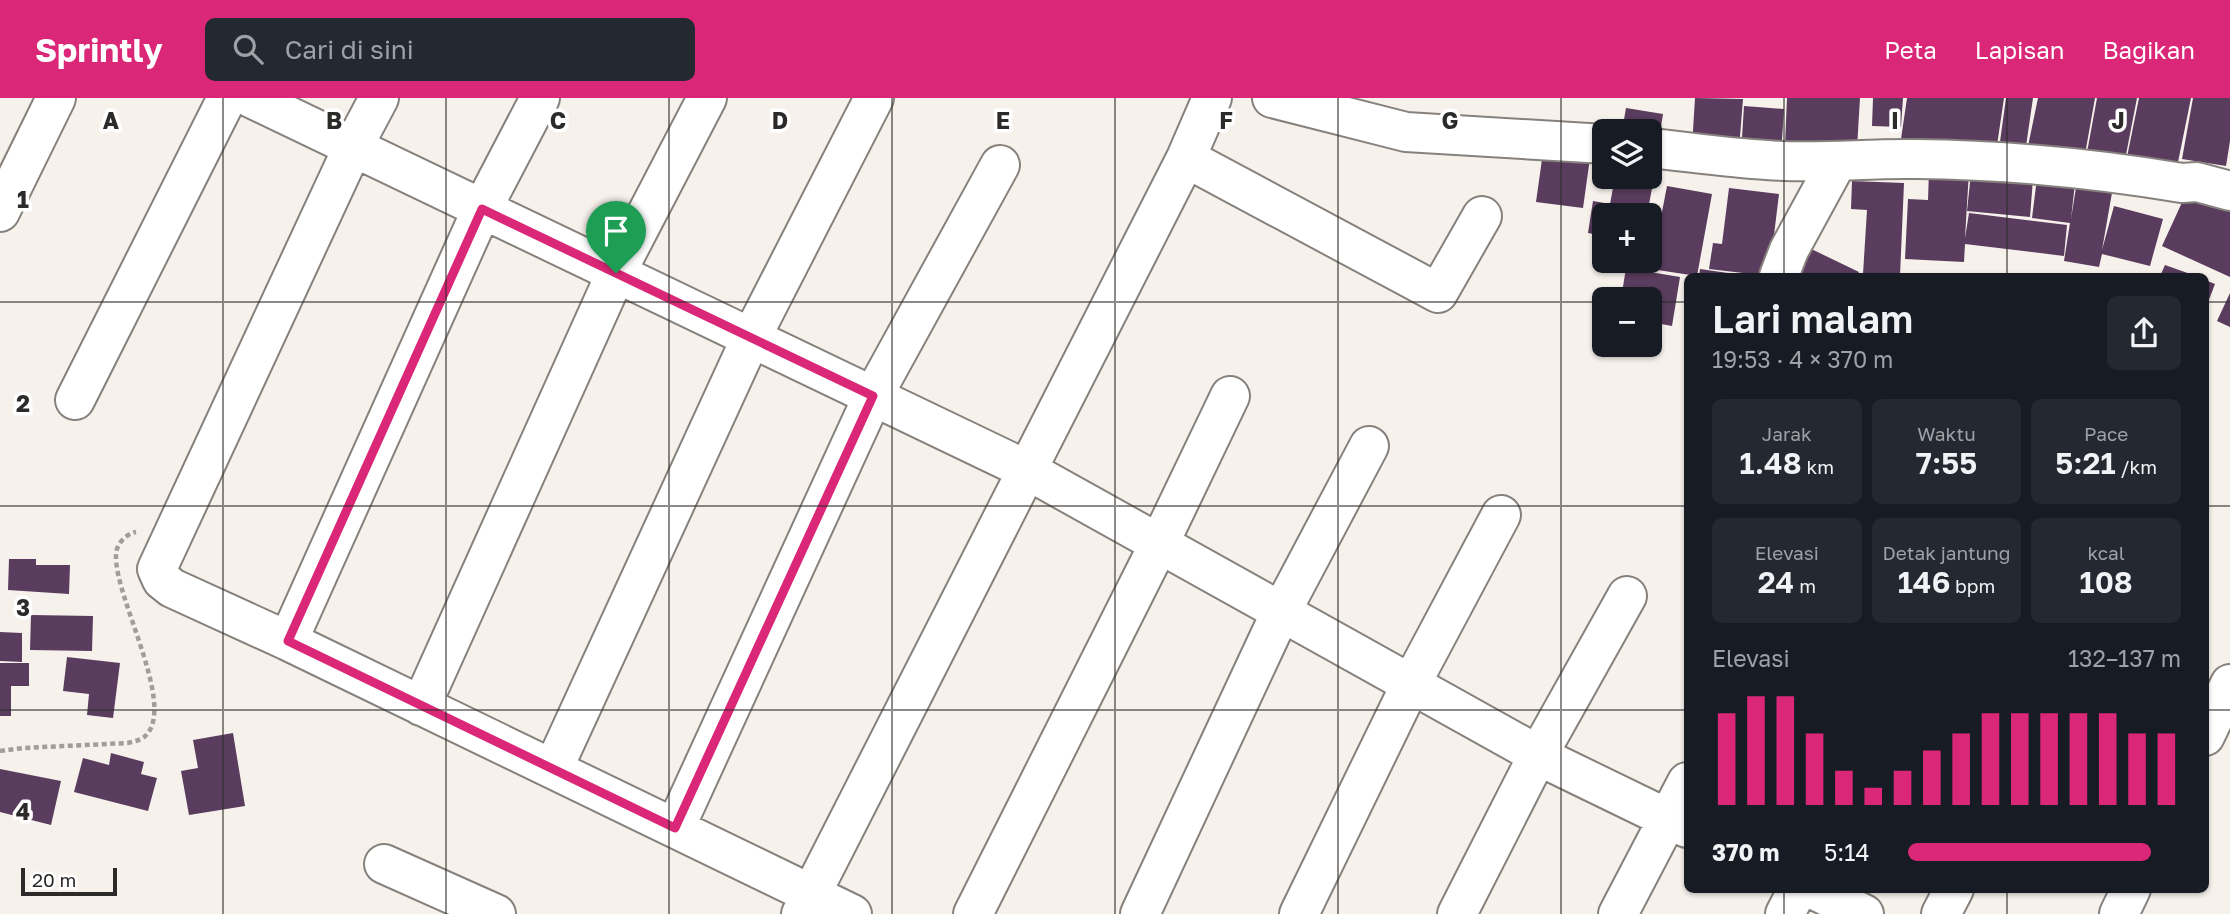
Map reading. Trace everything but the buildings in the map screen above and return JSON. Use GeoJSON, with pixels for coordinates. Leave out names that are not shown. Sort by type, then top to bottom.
{"type":"FeatureCollection","features":[{"type":"Feature","properties":{"kind":"street"},"geometry":{"type":"LineString","coordinates":[[0,212],[13,151],[56,98]]}},
{"type":"Feature","properties":{"kind":"street"},"geometry":{"type":"LineString","coordinates":[[75,400],[227,98]]}},
{"type":"Feature","properties":{"kind":"street"},"geometry":{"type":"LineString","coordinates":[[251,98],[1027,470],[1538,755],[1677,824]]}},
{"type":"Feature","properties":{"kind":"street"},"geometry":{"type":"LineString","coordinates":[[379,98],[353,147],[157,569],[162,580],[172,588],[288,641],[675,828],[806,904],[852,914]]}},
{"type":"Feature","properties":{"kind":"street"},"geometry":{"type":"LineString","coordinates":[[288,641],[482,209],[540,98]]}},
{"type":"Feature","properties":{"kind":"street"},"geometry":{"type":"LineString","coordinates":[[421,706],[616,273],[707,98]]}},
{"type":"Feature","properties":{"kind":"street"},"geometry":{"type":"LineString","coordinates":[[553,769],[751,338],[874,98]]}},
{"type":"Feature","properties":{"kind":"street"},"geometry":{"type":"LineString","coordinates":[[806,904],[1186,158],[1212,98]]}},
{"type":"Feature","properties":{"kind":"street"},"geometry":{"type":"LineString","coordinates":[[1272,98],[1406,132],[1592,143]]}},
{"type":"Feature","properties":{"kind":"street"},"geometry":{"type":"LineString","coordinates":[[1662,149],[1768,161],[1912,159],[2075,167],[2182,183],[2197,182],[2230,191]]}},
{"type":"Feature","properties":{"kind":"street"},"geometry":{"type":"LineString","coordinates":[[1186,158],[1438,293],[1482,216]]}},
{"type":"Feature","properties":{"kind":"street"},"geometry":{"type":"LineString","coordinates":[[1780,273],[1789,250],[1837,162]]}},
{"type":"Feature","properties":{"kind":"street"},"geometry":{"type":"LineString","coordinates":[[675,828],[873,396],[1000,165]]}},
{"type":"Feature","properties":{"kind":"street"},"geometry":{"type":"LineString","coordinates":[[974,914],[1230,396]]}},
{"type":"Feature","properties":{"kind":"street"},"geometry":{"type":"LineString","coordinates":[[1140,914],[1281,612],[1369,446]]}},
{"type":"Feature","properties":{"kind":"street"},"geometry":{"type":"LineString","coordinates":[[1299,914],[1411,684],[1501,515]]}},
{"type":"Feature","properties":{"kind":"street"},"geometry":{"type":"LineString","coordinates":[[1457,914],[1538,755],[1627,596]]}},
{"type":"Feature","properties":{"kind":"street"},"geometry":{"type":"LineString","coordinates":[[2209,728],[2230,684]]}},
{"type":"Feature","properties":{"kind":"street"},"geometry":{"type":"LineString","coordinates":[[1618,914],[1677,824],[1684,795]]}},
{"type":"Feature","properties":{"kind":"street"},"geometry":{"type":"LineString","coordinates":[[384,864],[496,914]]}},
{"type":"Feature","properties":{"kind":"street"},"geometry":{"type":"LineString","coordinates":[[1784,914],[1796,893]]}},
{"type":"Feature","properties":{"kind":"street"},"geometry":{"type":"LineString","coordinates":[[1820,893],[1864,914]]}},
{"type":"Feature","properties":{"kind":"street"},"geometry":{"type":"LineString","coordinates":[[1941,914],[1952,893]]}},
{"type":"Feature","properties":{"kind":"street"},"geometry":{"type":"LineString","coordinates":[[2119,914],[2129,893]]}},
{"type":"Feature","properties":{"kind":"path"},"geometry":{"type":"LineString","coordinates":[[0,751],[128,743],[144,738],[150,732],[154,714],[152,686],[118,575],[116,552],[121,541],[131,533],[175,531]]}},
{"type":"Feature","properties":{"kind":"route"},"geometry":{"type":"LineString","coordinates":[[482,209],[616,273],[873,396],[675,828],[288,641],[482,209]]}}]}
